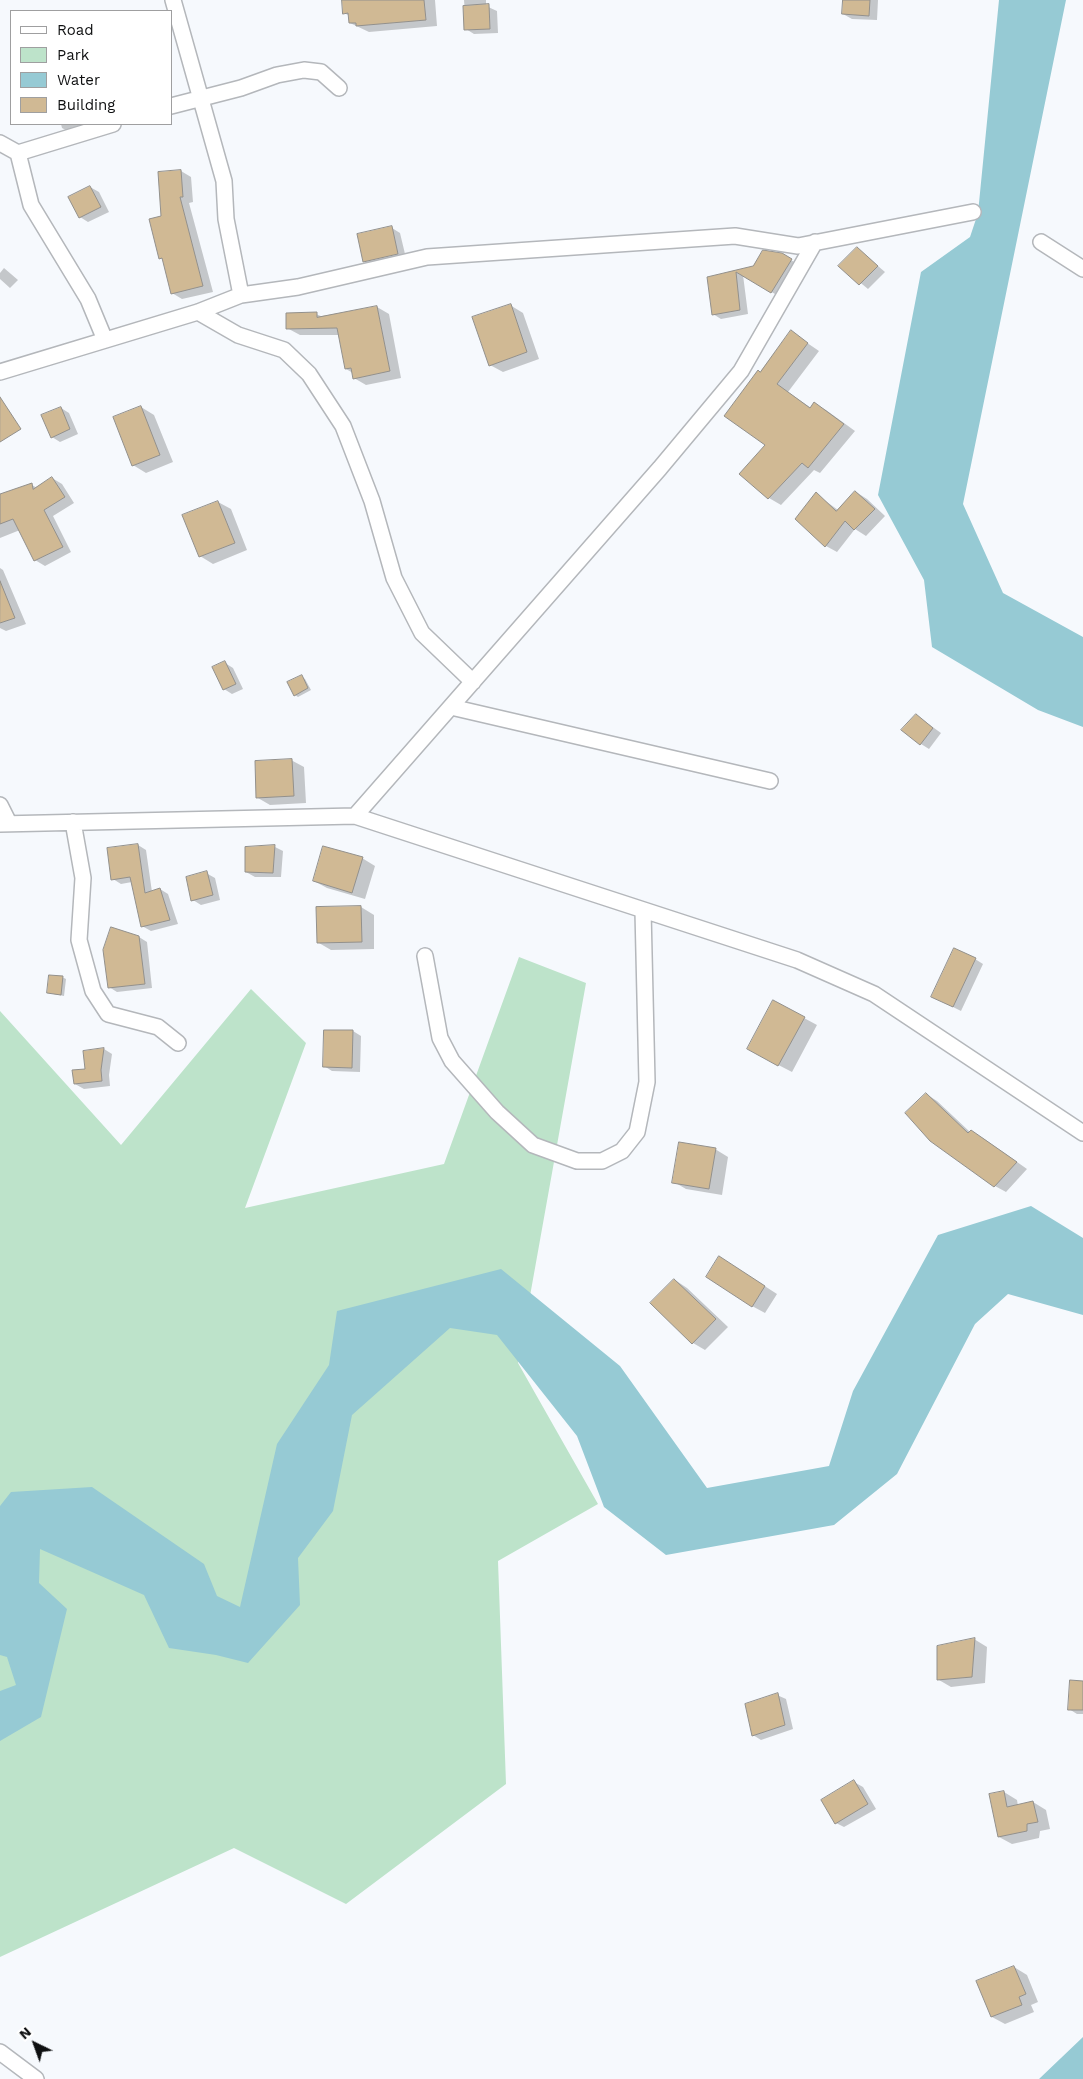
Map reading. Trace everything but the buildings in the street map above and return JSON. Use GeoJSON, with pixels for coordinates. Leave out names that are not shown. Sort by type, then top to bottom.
{"type":"FeatureCollection","features":[{"type":"Feature","properties":{"kind":"street"},"geometry":{"type":"LineString","coordinates":[[173,0],[224,181],[226,219],[241,295]]}},
{"type":"Feature","properties":{"kind":"street"},"geometry":{"type":"LineString","coordinates":[[172,106],[304,70],[321,72],[339,88]]}},
{"type":"Feature","properties":{"kind":"street"},"geometry":{"type":"LineString","coordinates":[[0,143],[18,153],[110,125]]}},
{"type":"Feature","properties":{"kind":"street"},"geometry":{"type":"LineString","coordinates":[[18,153],[31,205],[88,299],[105,340]]}},
{"type":"Feature","properties":{"kind":"street"},"geometry":{"type":"LineString","coordinates":[[0,372],[198,312],[241,295],[298,287],[427,257],[735,236],[798,246],[973,212]]}},
{"type":"Feature","properties":{"kind":"street"},"geometry":{"type":"LineString","coordinates":[[355,816],[741,371],[815,242]]}},
{"type":"Feature","properties":{"kind":"street"},"geometry":{"type":"LineString","coordinates":[[1041,242],[1083,269]]}},
{"type":"Feature","properties":{"kind":"street"},"geometry":{"type":"LineString","coordinates":[[198,312],[238,335],[284,350],[309,374],[343,426],[372,502],[394,578],[422,633],[473,682]]}},
{"type":"Feature","properties":{"kind":"street"},"geometry":{"type":"LineString","coordinates":[[451,707],[770,781]]}},
{"type":"Feature","properties":{"kind":"street"},"geometry":{"type":"LineString","coordinates":[[0,805],[5,824],[355,816],[797,960],[874,994],[1083,1133]]}},
{"type":"Feature","properties":{"kind":"street"},"geometry":{"type":"LineString","coordinates":[[73,822],[83,878],[80,940],[85,968],[93,992],[108,1014],[158,1027],[178,1043]]}},
{"type":"Feature","properties":{"kind":"street"},"geometry":{"type":"LineString","coordinates":[[425,956],[440,1038],[452,1061],[496,1112],[533,1145],[577,1161],[602,1161],[622,1151],[637,1132],[647,1082],[643,911]]}},
{"type":"Feature","properties":{"kind":"street"},"geometry":{"type":"LineString","coordinates":[[0,2052],[36,2079]]}},
{"type":"Feature","properties":{"kind":"green space"},"geometry":{"type":"Polygon","coordinates":[[[519,957],[586,983],[518,1363],[598,1504],[498,1561],[506,1784],[346,1904],[234,1848],[0,1957],[0,1011],[121,1145],[251,989],[306,1043],[245,1208],[444,1164],[519,957]]]}},
{"type":"Feature","properties":{"kind":"water"},"geometry":{"type":"Polygon","coordinates":[[[999,0],[1066,0],[963,504],[1003,593],[1083,637],[1083,727],[1038,710],[932,647],[924,580],[878,495],[921,272],[970,237],[978,213],[999,0]]]}},
{"type":"Feature","properties":{"kind":"water"},"geometry":{"type":"Polygon","coordinates":[[[1031,1206],[1083,1238],[1083,1315],[1008,1294],[975,1324],[897,1474],[834,1525],[666,1555],[604,1507],[577,1436],[497,1335],[450,1328],[352,1415],[333,1511],[298,1558],[300,1605],[248,1663],[216,1655],[169,1648],[144,1595],[40,1549],[39,1583],[67,1609],[41,1717],[0,1741],[0,1691],[16,1685],[7,1657],[0,1655],[0,1506],[11,1492],[92,1487],[204,1564],[217,1596],[240,1607],[277,1444],[329,1365],[337,1311],[501,1269],[620,1366],[707,1488],[829,1466],[853,1391],[938,1235],[1031,1206]]]}},
{"type":"Feature","properties":{"kind":"water"},"geometry":{"type":"Polygon","coordinates":[[[1083,2037],[1083,2079],[1039,2079],[1083,2037]]]}}]}
